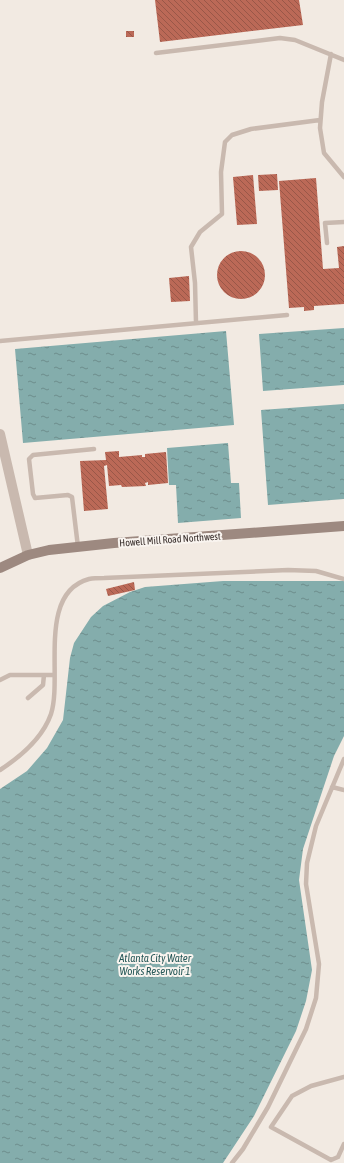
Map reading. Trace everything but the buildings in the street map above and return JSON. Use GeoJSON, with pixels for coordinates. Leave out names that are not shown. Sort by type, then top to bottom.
{"type":"FeatureCollection","features":[{"type":"Feature","properties":{"kind":"main road","name":"Howell Mill Road Northwest"},"geometry":{"type":"LineString","coordinates":[[0,568],[28,555],[49,550],[114,543],[344,526]]}},
{"type":"Feature","properties":{"kind":"street"},"geometry":{"type":"LineString","coordinates":[[0,434],[28,555]]}},
{"type":"Feature","properties":{"kind":"lane"},"geometry":{"type":"LineString","coordinates":[[156,53],[280,38],[295,40],[344,60]]}},
{"type":"Feature","properties":{"kind":"lane"},"geometry":{"type":"LineString","coordinates":[[331,54],[322,102],[320,128],[324,153],[344,177]]}},
{"type":"Feature","properties":{"kind":"lane"},"geometry":{"type":"LineString","coordinates":[[196,323],[195,283],[191,247],[200,232],[222,214],[221,172],[225,142],[232,135],[251,129],[320,120]]}},
{"type":"Feature","properties":{"kind":"lane"},"geometry":{"type":"LineString","coordinates":[[326,243],[325,224],[344,222]]}},
{"type":"Feature","properties":{"kind":"lane"},"geometry":{"type":"LineString","coordinates":[[0,341],[287,315]]}},
{"type":"Feature","properties":{"kind":"lane"},"geometry":{"type":"LineString","coordinates":[[78,547],[72,497],[68,495],[35,498],[33,494],[29,459],[33,455],[94,449]]}},
{"type":"Feature","properties":{"kind":"lane"},"geometry":{"type":"LineString","coordinates":[[0,770],[28,747],[42,731],[51,714],[57,615],[62,601],[77,584],[89,580],[288,570],[316,571],[344,579]]}},
{"type":"Feature","properties":{"kind":"lane"},"geometry":{"type":"LineString","coordinates":[[49,638],[56,637]]}},
{"type":"Feature","properties":{"kind":"lane"},"geometry":{"type":"LineString","coordinates":[[0,680],[10,675],[54,675]]}},
{"type":"Feature","properties":{"kind":"lane"},"geometry":{"type":"LineString","coordinates":[[28,698],[43,685],[44,675]]}},
{"type":"Feature","properties":{"kind":"lane"},"geometry":{"type":"LineString","coordinates":[[232,1163],[268,1107],[306,1029],[316,998],[319,964],[306,884],[307,863],[316,826],[344,759]]}},
{"type":"Feature","properties":{"kind":"lane"},"geometry":{"type":"LineString","coordinates":[[332,787],[344,790]]}},
{"type":"Feature","properties":{"kind":"lane"},"geometry":{"type":"LineString","coordinates":[[344,1077],[311,1086],[292,1096],[271,1127],[331,1160],[338,1157],[344,1144]]}},
{"type":"Feature","properties":{"kind":"water"},"geometry":{"type":"Polygon","coordinates":[[[344,328],[344,385],[263,391],[259,334],[344,328]]]}},
{"type":"Feature","properties":{"kind":"water"},"geometry":{"type":"Polygon","coordinates":[[[226,331],[234,425],[23,443],[15,349],[226,331]]]}},
{"type":"Feature","properties":{"kind":"water"},"geometry":{"type":"Polygon","coordinates":[[[344,404],[344,499],[268,505],[261,410],[344,404]]]}},
{"type":"Feature","properties":{"kind":"water"},"geometry":{"type":"Polygon","coordinates":[[[228,443],[231,483],[239,483],[241,518],[178,523],[176,485],[169,485],[167,448],[228,443]]]}},
{"type":"Feature","properties":{"kind":"water","name":"Atlanta City Water Works Reservoir 1"},"geometry":{"type":"Polygon","coordinates":[[[223,581],[344,581],[344,736],[334,756],[303,849],[299,880],[312,970],[306,1001],[296,1031],[254,1116],[223,1163],[0,1163],[0,789],[27,771],[47,748],[63,720],[70,658],[74,643],[91,617],[103,606],[130,592],[145,587],[223,581]]]}}]}
